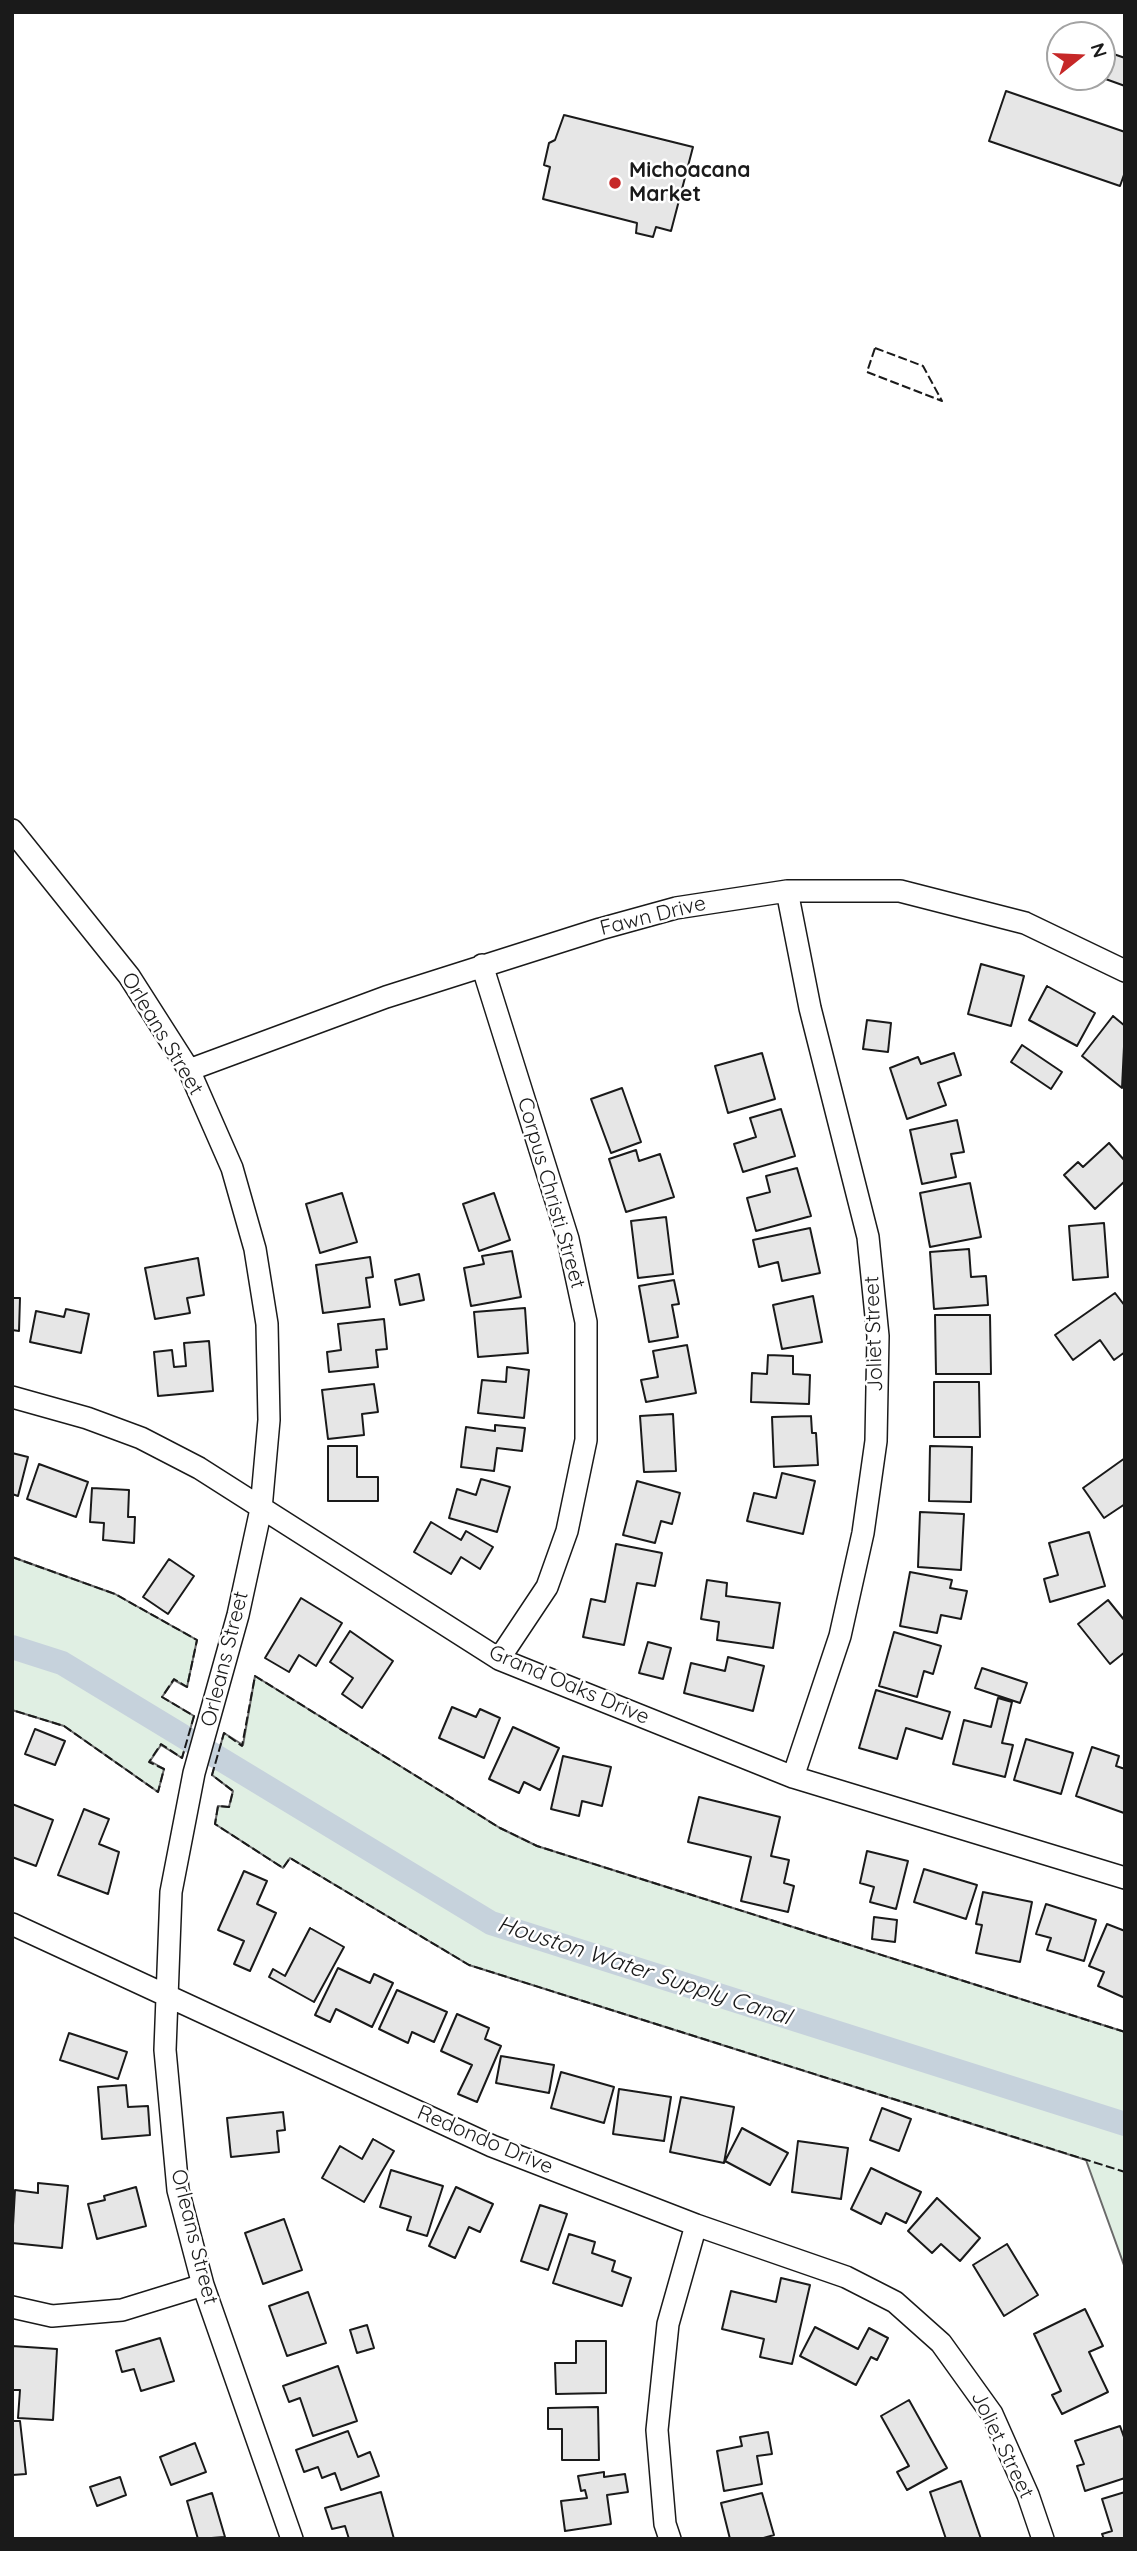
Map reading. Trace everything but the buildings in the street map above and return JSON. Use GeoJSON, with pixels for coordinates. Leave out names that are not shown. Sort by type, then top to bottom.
{"type":"FeatureCollection","features":[{"type":"Feature","properties":{"kind":"street","name":"Orleans Street"},"geometry":{"type":"LineString","coordinates":[[12,830],[130,976],[189,1070],[232,1168],[255,1249],[267,1324],[269,1420],[261,1509],[211,1720],[194,1773],[171,1892],[165,1994],[165,2050],[178,2189],[203,2285],[292,2539]]}},
{"type":"Feature","properties":{"kind":"street","name":"Fawn Drive"},"geometry":{"type":"LineString","coordinates":[[189,1070],[386,997],[482,965],[676,908],[787,891],[900,891],[1024,923],[1125,971]]}},
{"type":"Feature","properties":{"kind":"street","name":"Joliet Street"},"geometry":{"type":"LineString","coordinates":[[787,891],[810,1008],[868,1237],[878,1336],[876,1441],[863,1532],[840,1636],[793,1777]]}},
{"type":"Feature","properties":{"kind":"street","name":"Corpus Christi Street"},"geometry":{"type":"LineString","coordinates":[[482,965],[568,1239],[586,1322],[586,1440],[567,1531],[547,1587],[499,1659]]}},
{"type":"Feature","properties":{"kind":"street","name":"Grand Oaks Drive"},"geometry":{"type":"LineString","coordinates":[[12,1397],[87,1418],[141,1438],[199,1468],[499,1659],[793,1777],[1125,1878]]}},
{"type":"Feature","properties":{"kind":"street","name":"Redondo Drive"},"geometry":{"type":"LineString","coordinates":[[12,1924],[492,2146],[696,2225],[846,2277],[895,2302],[951,2356]]}},
{"type":"Feature","properties":{"kind":"street"},"geometry":{"type":"LineString","coordinates":[[670,2539],[666,2524],[657,2430],[668,2325],[696,2225]]}},
{"type":"Feature","properties":{"kind":"street"},"geometry":{"type":"LineString","coordinates":[[12,2307],[52,2316],[122,2311],[203,2285]]}},
{"type":"Feature","properties":{"kind":"street","name":"Joliet Street"},"geometry":{"type":"LineString","coordinates":[[951,2356],[992,2414],[1028,2495],[1043,2539]]}},
{"type":"Feature","properties":{"kind":"green space"},"geometry":{"type":"Polygon","coordinates":[[[12,1557],[115,1594],[197,1640],[187,1687],[174,1680],[162,1697],[194,1716],[182,1758],[161,1745],[150,1761],[164,1769],[158,1792],[64,1726],[12,1710],[12,1557]]]}},
{"type":"Feature","properties":{"kind":"green space"},"geometry":{"type":"Polygon","coordinates":[[[255,1676],[500,1828],[537,1846],[1125,2032],[1125,2268],[1086,2160],[469,1965],[290,1858],[283,1868],[215,1824],[218,1806],[229,1807],[233,1791],[212,1775],[224,1733],[243,1745],[255,1676]]]}},
{"type":"Feature","properties":{"kind":"waterway","name":"Houston Water Supply Canal"},"geometry":{"type":"LineString","coordinates":[[12,1647],[62,1663],[491,1923],[1125,2124]]}},
{"type":"Feature","properties":{"kind":"fence"},"geometry":{"type":"LineString","coordinates":[[875,348],[923,366],[942,401],[867,372],[875,348]]}},
{"type":"Feature","properties":{"kind":"fence"},"geometry":{"type":"LineString","coordinates":[[12,1557],[115,1594],[197,1640],[187,1687],[174,1679],[162,1697],[194,1716],[182,1758],[161,1744],[149,1762],[164,1769],[158,1792],[64,1726],[12,1710]]}},
{"type":"Feature","properties":{"kind":"fence"},"geometry":{"type":"LineString","coordinates":[[1125,2032],[537,1846],[500,1828],[255,1676],[242,1746],[224,1733],[212,1775],[233,1791],[229,1807],[218,1806],[215,1824],[283,1868],[290,1858],[469,1965],[1125,2172]]}},
{"type":"Feature","properties":{"kind":"place","name":"Michoacana Market"},"geometry":{"type":"Point","coordinates":[615,183]}}]}
